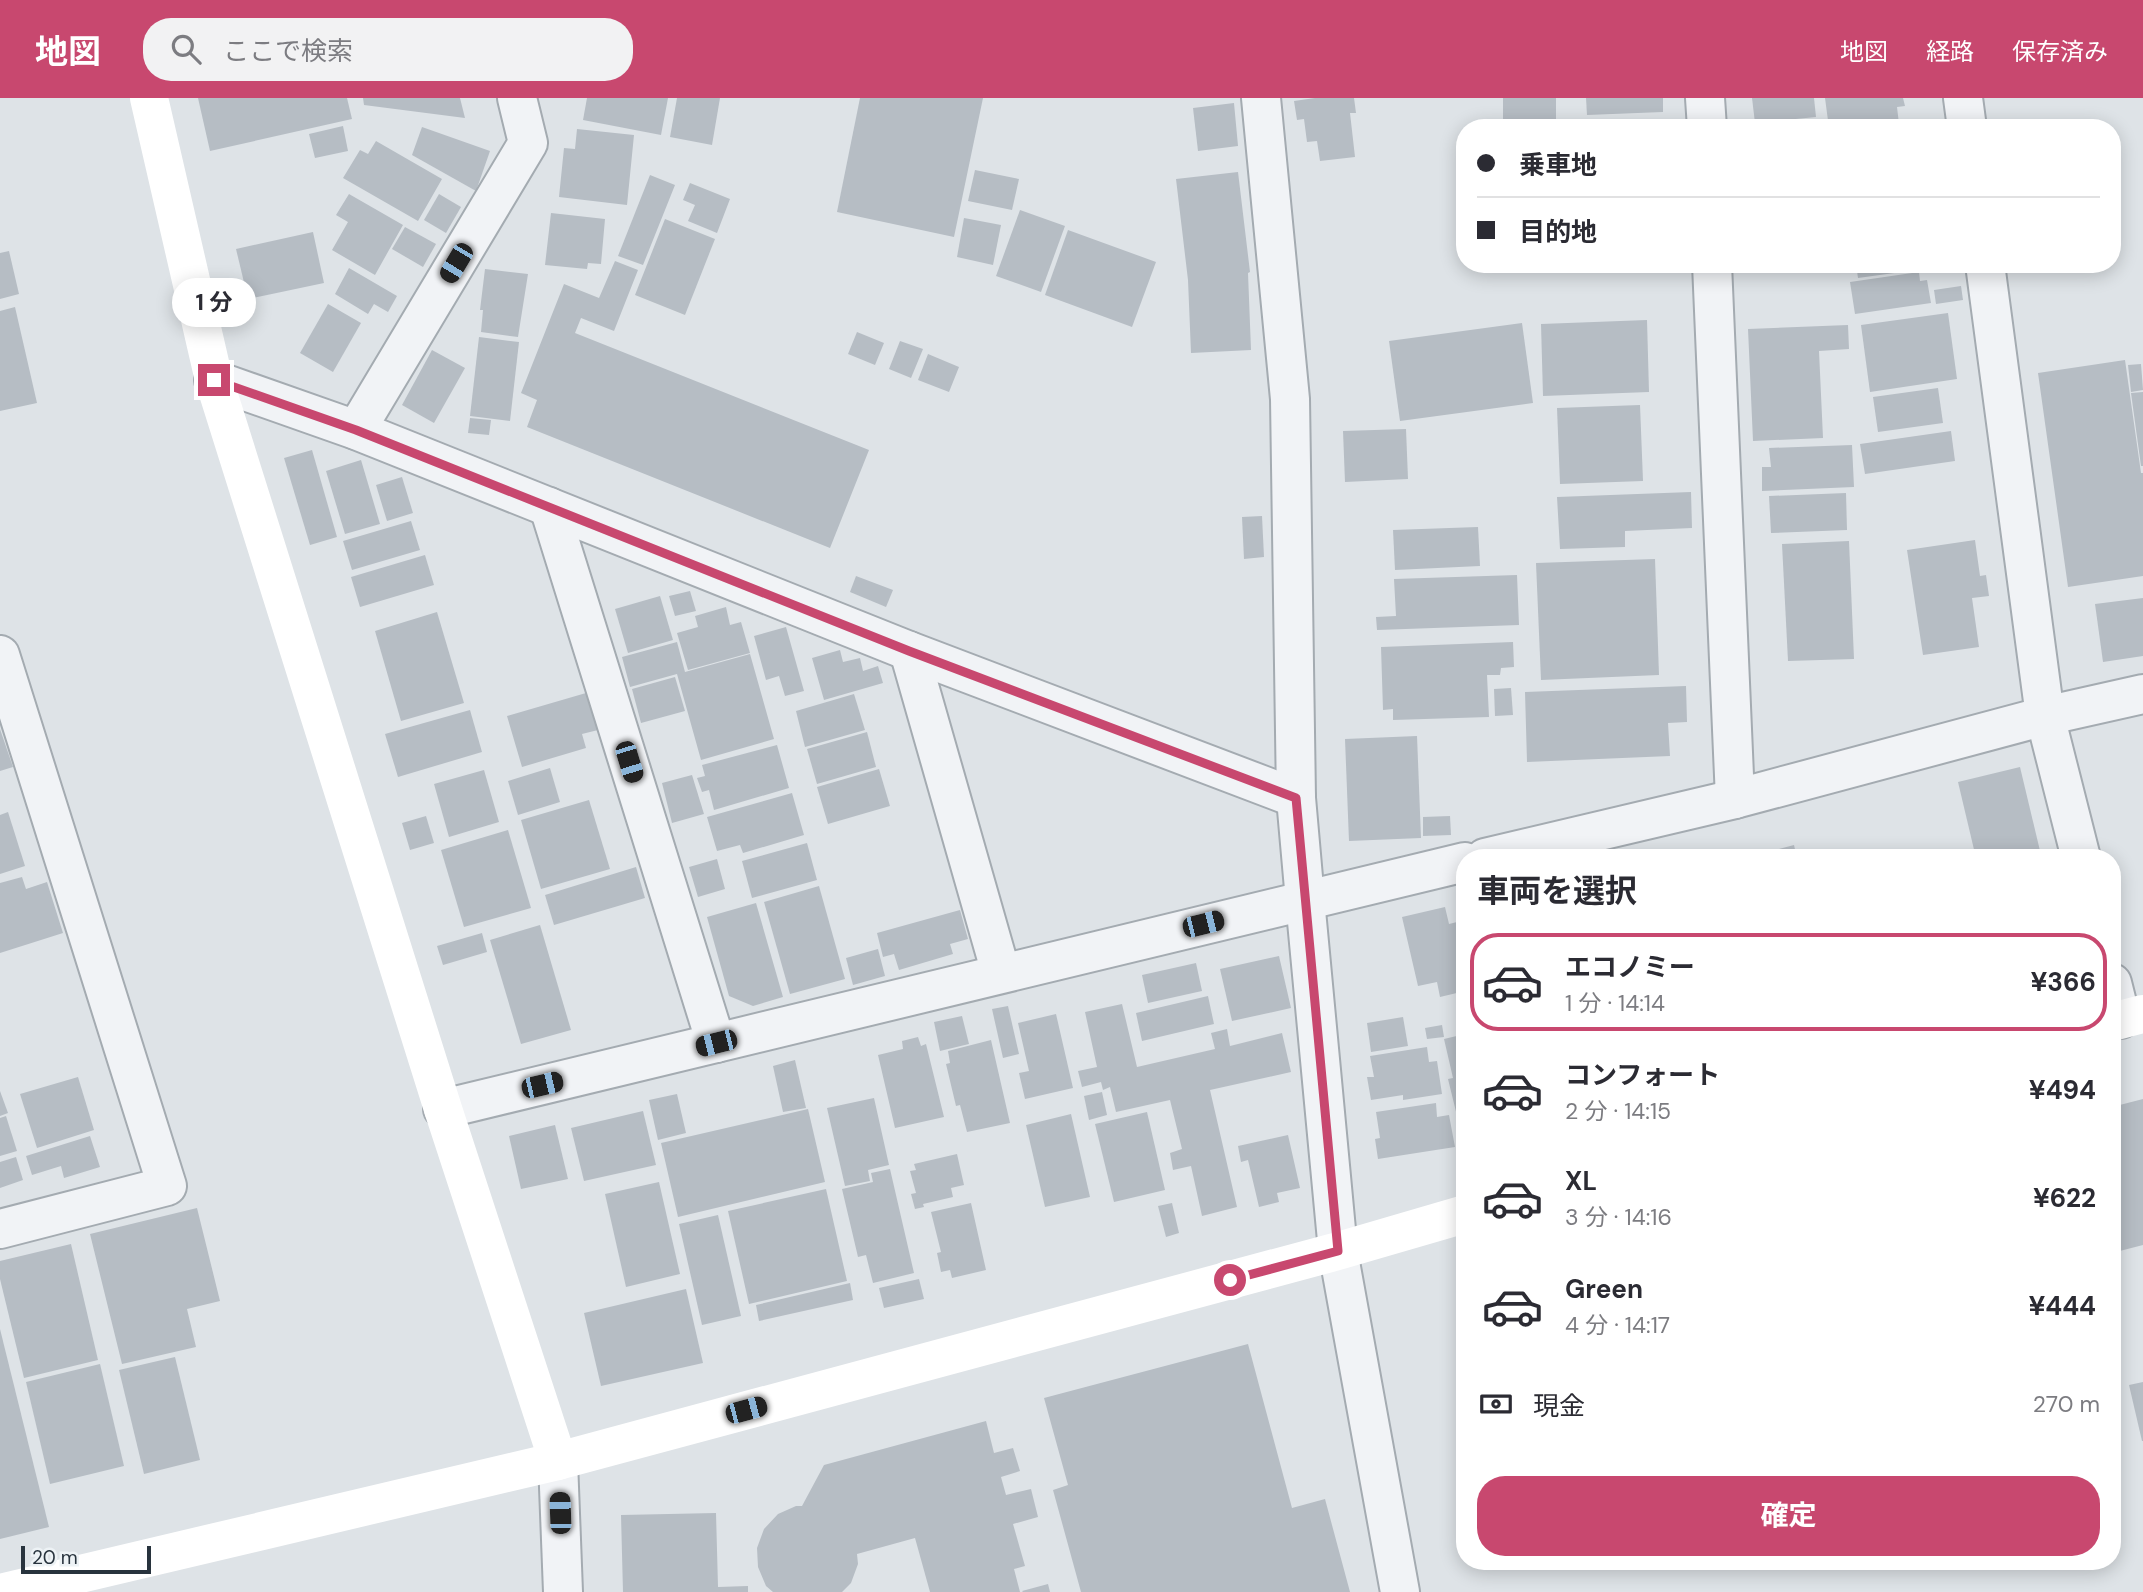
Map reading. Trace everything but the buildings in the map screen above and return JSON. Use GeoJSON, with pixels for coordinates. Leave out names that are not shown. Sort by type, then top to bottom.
{"type":"FeatureCollection","features":[{"type":"Feature","properties":{"kind":"street"},"geometry":{"type":"LineString","coordinates":[[149,98],[214,380],[443,1109],[558,1461],[563,1592]]}},
{"type":"Feature","properties":{"kind":"street"},"geometry":{"type":"LineString","coordinates":[[356,430],[528,143],[517,98]]}},
{"type":"Feature","properties":{"kind":"street"},"geometry":{"type":"LineString","coordinates":[[1261,98],[1290,399],[1296,798],[1305,900],[1338,1251],[1400,1592]]}},
{"type":"Feature","properties":{"kind":"street"},"geometry":{"type":"LineString","coordinates":[[1705,98],[1706,119]]}},
{"type":"Feature","properties":{"kind":"street"},"geometry":{"type":"LineString","coordinates":[[1963,98],[1966,119]]}},
{"type":"Feature","properties":{"kind":"street"},"geometry":{"type":"LineString","coordinates":[[1712,273],[1735,799]]}},
{"type":"Feature","properties":{"kind":"street"},"geometry":{"type":"LineString","coordinates":[[1986,273],[2045,716],[2079,849]]}},
{"type":"Feature","properties":{"kind":"street"},"geometry":{"type":"LineString","coordinates":[[214,380],[356,430],[909,651],[1296,798]]}},
{"type":"Feature","properties":{"kind":"street"},"geometry":{"type":"LineString","coordinates":[[549,507],[716,1043]]}},
{"type":"Feature","properties":{"kind":"street"},"geometry":{"type":"LineString","coordinates":[[909,651],[1001,973]]}},
{"type":"Feature","properties":{"kind":"street"},"geometry":{"type":"LineString","coordinates":[[0,655],[167,1186],[0,1230]]}},
{"type":"Feature","properties":{"kind":"street"},"geometry":{"type":"LineString","coordinates":[[1523,849],[1735,799],[2045,716],[2143,694]]}},
{"type":"Feature","properties":{"kind":"street"},"geometry":{"type":"LineString","coordinates":[[443,1109],[1456,864]]}},
{"type":"Feature","properties":{"kind":"street"},"geometry":{"type":"LineString","coordinates":[[4,1592],[558,1461],[1338,1251],[1456,1217]]}},
{"type":"Feature","properties":{"kind":"route"},"geometry":{"type":"LineString","coordinates":[[214,380],[356,430],[909,651],[1296,798],[1338,1251],[1230,1280]]}}]}
